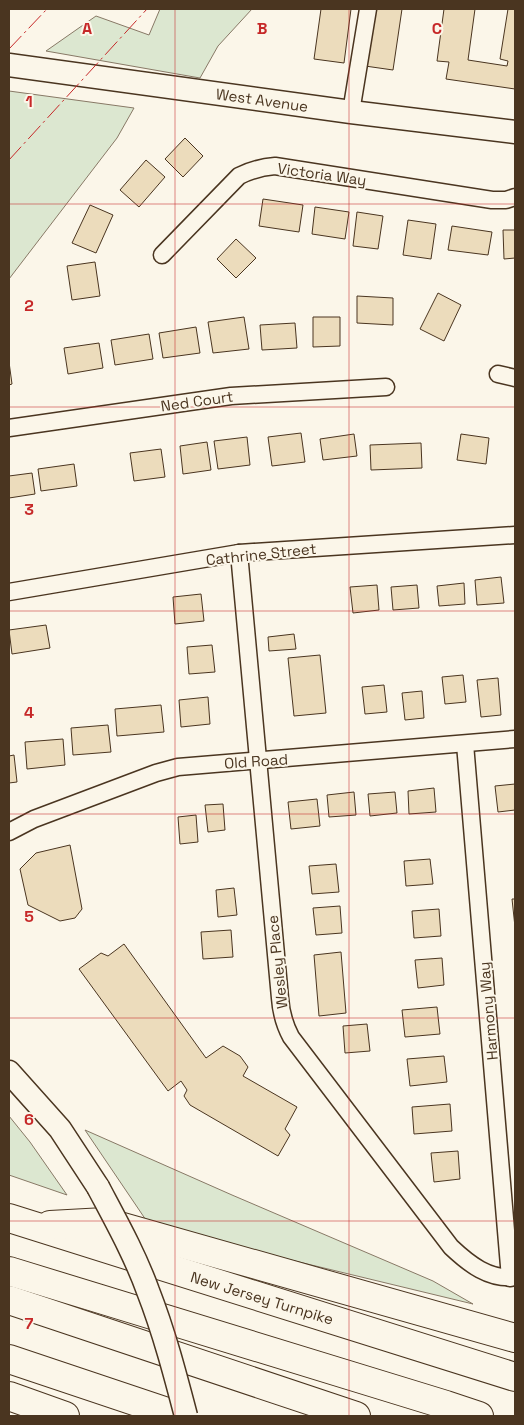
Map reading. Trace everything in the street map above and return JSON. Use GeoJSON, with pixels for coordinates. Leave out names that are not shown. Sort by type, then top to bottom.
{"type":"FeatureCollection","features":[{"type":"Feature","properties":{"kind":"highway"},"geometry":{"type":"LineString","coordinates":[[20,1222],[105,1222],[515,1338]]}},
{"type":"Feature","properties":{"kind":"highway","name":"New Jersey Turnpike"},"geometry":{"type":"LineString","coordinates":[[20,1222],[515,1377]]}},
{"type":"Feature","properties":{"kind":"highway"},"geometry":{"type":"LineString","coordinates":[[9,1271],[479,1416]]}},
{"type":"Feature","properties":{"kind":"highway"},"geometry":{"type":"LineString","coordinates":[[9,1300],[356,1416]]}},
{"type":"Feature","properties":{"kind":"highway"},"geometry":{"type":"LineString","coordinates":[[9,1359],[179,1416]]}},
{"type":"Feature","properties":{"kind":"highway"},"geometry":{"type":"LineString","coordinates":[[9,1396],[65,1416]]}},
{"type":"Feature","properties":{"kind":"street"},"geometry":{"type":"LineString","coordinates":[[351,112],[368,9]]}},
{"type":"Feature","properties":{"kind":"street","name":"West Avenue"},"geometry":{"type":"LineString","coordinates":[[9,65],[351,112],[515,132]]}},
{"type":"Feature","properties":{"kind":"street","name":"Victoria Way"},"geometry":{"type":"LineString","coordinates":[[162,255],[239,176],[251,170],[264,167],[275,166],[492,200],[506,200],[515,197]]}},
{"type":"Feature","properties":{"kind":"street"},"geometry":{"type":"LineString","coordinates":[[498,374],[515,378]]}},
{"type":"Feature","properties":{"kind":"street","name":"Ned Court"},"geometry":{"type":"LineString","coordinates":[[9,428],[231,396],[386,387]]}},
{"type":"Feature","properties":{"kind":"street","name":"Cathrine Street"},"geometry":{"type":"LineString","coordinates":[[9,592],[239,553],[515,535]]}},
{"type":"Feature","properties":{"kind":"street","name":"Wesley Place"},"geometry":{"type":"LineString","coordinates":[[239,553],[280,1004],[285,1025],[291,1037],[451,1247],[480,1270],[494,1276],[513,1278]]}},
{"type":"Feature","properties":{"kind":"street","name":"Old Road"},"geometry":{"type":"LineString","coordinates":[[9,832],[34,818],[156,773],[178,767],[515,739]]}},
{"type":"Feature","properties":{"kind":"street","name":"Harmony Way"},"geometry":{"type":"LineString","coordinates":[[465,744],[513,1278]]}},
{"type":"Feature","properties":{"kind":"street"},"geometry":{"type":"LineString","coordinates":[[9,1072],[60,1129],[98,1187],[127,1240],[148,1290],[165,1338],[186,1416]]}},
{"type":"Feature","properties":{"kind":"green space"},"geometry":{"type":"Polygon","coordinates":[[[160,9],[252,9],[218,46],[200,78],[46,51],[96,16],[149,35],[160,9]]]}},
{"type":"Feature","properties":{"kind":"green space"},"geometry":{"type":"Polygon","coordinates":[[[9,91],[134,108],[117,138],[9,279],[9,91]]]}},
{"type":"Feature","properties":{"kind":"green space"},"geometry":{"type":"Polygon","coordinates":[[[9,1116],[30,1142],[67,1195],[9,1175],[9,1116]]]}},
{"type":"Feature","properties":{"kind":"green space"},"geometry":{"type":"Polygon","coordinates":[[[85,1130],[433,1281],[473,1304],[150,1226],[85,1130]]]}},
{"type":"Feature","properties":{"kind":"building"},"geometry":{"type":"Polygon","coordinates":[[[321,9],[351,9],[344,63],[314,59],[321,9]]]}},
{"type":"Feature","properties":{"kind":"building"},"geometry":{"type":"Polygon","coordinates":[[[373,9],[402,9],[393,70],[365,66],[373,9]]]}},
{"type":"Feature","properties":{"kind":"building"},"geometry":{"type":"Polygon","coordinates":[[[444,9],[475,9],[468,60],[507,66],[508,61],[500,59],[508,9],[515,9],[515,89],[446,79],[449,62],[437,61],[444,9]]]}},
{"type":"Feature","properties":{"kind":"building"},"geometry":{"type":"Polygon","coordinates":[[[185,138],[203,156],[183,177],[165,159],[185,138]]]}},
{"type":"Feature","properties":{"kind":"building"},"geometry":{"type":"Polygon","coordinates":[[[146,160],[165,177],[139,207],[120,190],[146,160]]]}},
{"type":"Feature","properties":{"kind":"building"},"geometry":{"type":"Polygon","coordinates":[[[263,199],[303,205],[299,232],[259,226],[263,199]]]}},
{"type":"Feature","properties":{"kind":"building"},"geometry":{"type":"Polygon","coordinates":[[[90,205],[113,215],[96,253],[72,243],[90,205]]]}},
{"type":"Feature","properties":{"kind":"building"},"geometry":{"type":"Polygon","coordinates":[[[315,207],[349,212],[345,239],[312,234],[315,207]]]}},
{"type":"Feature","properties":{"kind":"building"},"geometry":{"type":"Polygon","coordinates":[[[357,212],[383,216],[378,249],[353,246],[357,212]]]}},
{"type":"Feature","properties":{"kind":"building"},"geometry":{"type":"Polygon","coordinates":[[[408,220],[436,224],[431,259],[403,255],[408,220]]]}},
{"type":"Feature","properties":{"kind":"building"},"geometry":{"type":"Polygon","coordinates":[[[452,226],[492,232],[488,255],[448,250],[452,226]]]}},
{"type":"Feature","properties":{"kind":"building"},"geometry":{"type":"Polygon","coordinates":[[[503,230],[515,230],[515,258],[504,259],[503,230]]]}},
{"type":"Feature","properties":{"kind":"building"},"geometry":{"type":"Polygon","coordinates":[[[236,239],[256,258],[236,278],[217,259],[236,239]]]}},
{"type":"Feature","properties":{"kind":"building"},"geometry":{"type":"Polygon","coordinates":[[[95,262],[100,296],[72,300],[67,266],[95,262]]]}},
{"type":"Feature","properties":{"kind":"building"},"geometry":{"type":"Polygon","coordinates":[[[438,293],[461,305],[444,341],[420,329],[438,293]]]}},
{"type":"Feature","properties":{"kind":"building"},"geometry":{"type":"Polygon","coordinates":[[[357,296],[393,298],[393,325],[357,323],[357,296]]]}},
{"type":"Feature","properties":{"kind":"building"},"geometry":{"type":"Polygon","coordinates":[[[244,317],[249,349],[213,353],[208,322],[244,317]]]}},
{"type":"Feature","properties":{"kind":"building"},"geometry":{"type":"Polygon","coordinates":[[[313,317],[340,317],[340,346],[313,347],[313,317]]]}},
{"type":"Feature","properties":{"kind":"building"},"geometry":{"type":"Polygon","coordinates":[[[295,323],[297,348],[262,350],[260,325],[295,323]]]}},
{"type":"Feature","properties":{"kind":"building"},"geometry":{"type":"Polygon","coordinates":[[[196,327],[200,353],[163,358],[159,333],[196,327]]]}},
{"type":"Feature","properties":{"kind":"building"},"geometry":{"type":"Polygon","coordinates":[[[149,334],[153,359],[115,365],[111,340],[149,334]]]}},
{"type":"Feature","properties":{"kind":"building"},"geometry":{"type":"Polygon","coordinates":[[[99,343],[103,368],[68,374],[64,348],[99,343]]]}},
{"type":"Feature","properties":{"kind":"building"},"geometry":{"type":"Polygon","coordinates":[[[9,362],[12,384],[9,385],[9,362]]]}},
{"type":"Feature","properties":{"kind":"building"},"geometry":{"type":"Polygon","coordinates":[[[301,433],[305,462],[272,466],[268,437],[301,433]]]}},
{"type":"Feature","properties":{"kind":"building"},"geometry":{"type":"Polygon","coordinates":[[[354,434],[357,456],[323,460],[320,439],[354,434]]]}},
{"type":"Feature","properties":{"kind":"building"},"geometry":{"type":"Polygon","coordinates":[[[461,434],[489,438],[486,464],[457,460],[461,434]]]}},
{"type":"Feature","properties":{"kind":"building"},"geometry":{"type":"Polygon","coordinates":[[[247,437],[250,465],[218,469],[214,441],[247,437]]]}},
{"type":"Feature","properties":{"kind":"building"},"geometry":{"type":"Polygon","coordinates":[[[207,442],[211,470],[183,474],[180,446],[207,442]]]}},
{"type":"Feature","properties":{"kind":"building"},"geometry":{"type":"Polygon","coordinates":[[[421,443],[422,468],[371,470],[370,445],[421,443]]]}},
{"type":"Feature","properties":{"kind":"building"},"geometry":{"type":"Polygon","coordinates":[[[161,449],[165,477],[134,481],[130,453],[161,449]]]}},
{"type":"Feature","properties":{"kind":"building"},"geometry":{"type":"Polygon","coordinates":[[[74,464],[77,486],[41,491],[38,469],[74,464]]]}},
{"type":"Feature","properties":{"kind":"building"},"geometry":{"type":"Polygon","coordinates":[[[32,473],[35,494],[9,498],[9,476],[32,473]]]}},
{"type":"Feature","properties":{"kind":"building"},"geometry":{"type":"Polygon","coordinates":[[[501,577],[504,603],[477,605],[475,580],[501,577]]]}},
{"type":"Feature","properties":{"kind":"building"},"geometry":{"type":"Polygon","coordinates":[[[464,583],[465,604],[439,606],[437,586],[464,583]]]}},
{"type":"Feature","properties":{"kind":"building"},"geometry":{"type":"Polygon","coordinates":[[[377,585],[379,610],[353,613],[350,587],[377,585]]]}},
{"type":"Feature","properties":{"kind":"building"},"geometry":{"type":"Polygon","coordinates":[[[417,585],[419,608],[393,610],[391,587],[417,585]]]}},
{"type":"Feature","properties":{"kind":"building"},"geometry":{"type":"Polygon","coordinates":[[[201,594],[204,621],[175,624],[173,597],[201,594]]]}},
{"type":"Feature","properties":{"kind":"building"},"geometry":{"type":"Polygon","coordinates":[[[46,625],[50,648],[12,654],[9,630],[46,625]]]}},
{"type":"Feature","properties":{"kind":"building"},"geometry":{"type":"Polygon","coordinates":[[[294,634],[296,649],[269,651],[268,637],[294,634]]]}},
{"type":"Feature","properties":{"kind":"building"},"geometry":{"type":"Polygon","coordinates":[[[212,645],[215,672],[189,674],[187,647],[212,645]]]}},
{"type":"Feature","properties":{"kind":"building"},"geometry":{"type":"Polygon","coordinates":[[[320,655],[326,713],[294,716],[288,658],[320,655]]]}},
{"type":"Feature","properties":{"kind":"building"},"geometry":{"type":"Polygon","coordinates":[[[463,675],[466,702],[445,704],[442,677],[463,675]]]}},
{"type":"Feature","properties":{"kind":"building"},"geometry":{"type":"Polygon","coordinates":[[[498,678],[501,715],[481,717],[477,680],[498,678]]]}},
{"type":"Feature","properties":{"kind":"building"},"geometry":{"type":"Polygon","coordinates":[[[384,685],[387,712],[365,714],[362,687],[384,685]]]}},
{"type":"Feature","properties":{"kind":"building"},"geometry":{"type":"Polygon","coordinates":[[[422,691],[424,718],[405,720],[402,693],[422,691]]]}},
{"type":"Feature","properties":{"kind":"building"},"geometry":{"type":"Polygon","coordinates":[[[208,697],[210,724],[181,727],[179,700],[208,697]]]}},
{"type":"Feature","properties":{"kind":"building"},"geometry":{"type":"Polygon","coordinates":[[[161,705],[164,732],[117,736],[115,709],[161,705]]]}},
{"type":"Feature","properties":{"kind":"building"},"geometry":{"type":"Polygon","coordinates":[[[108,725],[111,752],[73,755],[71,728],[108,725]]]}},
{"type":"Feature","properties":{"kind":"building"},"geometry":{"type":"Polygon","coordinates":[[[63,739],[65,765],[27,769],[25,742],[63,739]]]}},
{"type":"Feature","properties":{"kind":"building"},"geometry":{"type":"Polygon","coordinates":[[[14,755],[17,782],[9,783],[9,756],[14,755]]]}},
{"type":"Feature","properties":{"kind":"building"},"geometry":{"type":"Polygon","coordinates":[[[515,784],[515,810],[498,812],[495,786],[515,784]]]}},
{"type":"Feature","properties":{"kind":"building"},"geometry":{"type":"Polygon","coordinates":[[[434,788],[436,812],[409,814],[408,791],[434,788]]]}},
{"type":"Feature","properties":{"kind":"building"},"geometry":{"type":"Polygon","coordinates":[[[354,792],[356,815],[329,817],[327,795],[354,792]]]}},
{"type":"Feature","properties":{"kind":"building"},"geometry":{"type":"Polygon","coordinates":[[[395,792],[397,813],[370,816],[368,794],[395,792]]]}},
{"type":"Feature","properties":{"kind":"building"},"geometry":{"type":"Polygon","coordinates":[[[317,799],[320,826],[291,829],[288,802],[317,799]]]}},
{"type":"Feature","properties":{"kind":"building"},"geometry":{"type":"Polygon","coordinates":[[[223,804],[225,830],[208,832],[205,805],[223,804]]]}},
{"type":"Feature","properties":{"kind":"building"},"geometry":{"type":"Polygon","coordinates":[[[196,815],[198,842],[180,844],[178,817],[196,815]]]}},
{"type":"Feature","properties":{"kind":"building"},"geometry":{"type":"Polygon","coordinates":[[[70,845],[82,909],[75,918],[60,921],[28,905],[20,869],[36,853],[70,845]]]}},
{"type":"Feature","properties":{"kind":"building"},"geometry":{"type":"Polygon","coordinates":[[[430,859],[433,884],[406,886],[404,861],[430,859]]]}},
{"type":"Feature","properties":{"kind":"building"},"geometry":{"type":"Polygon","coordinates":[[[336,864],[339,892],[312,894],[309,866],[336,864]]]}},
{"type":"Feature","properties":{"kind":"building"},"geometry":{"type":"Polygon","coordinates":[[[234,888],[237,915],[218,917],[216,890],[234,888]]]}},
{"type":"Feature","properties":{"kind":"building"},"geometry":{"type":"Polygon","coordinates":[[[512,899],[515,899],[515,927],[512,899]]]}},
{"type":"Feature","properties":{"kind":"building"},"geometry":{"type":"Polygon","coordinates":[[[340,906],[342,933],[316,935],[313,908],[340,906]]]}},
{"type":"Feature","properties":{"kind":"building"},"geometry":{"type":"Polygon","coordinates":[[[439,909],[441,936],[414,938],[412,911],[439,909]]]}},
{"type":"Feature","properties":{"kind":"building"},"geometry":{"type":"Polygon","coordinates":[[[231,930],[233,957],[203,959],[201,932],[231,930]]]}},
{"type":"Feature","properties":{"kind":"building"},"geometry":{"type":"Polygon","coordinates":[[[124,944],[206,1058],[223,1046],[240,1056],[248,1067],[243,1076],[297,1107],[285,1129],[290,1135],[278,1156],[190,1105],[184,1096],[187,1090],[181,1081],[168,1091],[79,969],[101,953],[108,956],[124,944]]]}},
{"type":"Feature","properties":{"kind":"building"},"geometry":{"type":"Polygon","coordinates":[[[341,952],[346,1013],[319,1016],[314,955],[341,952]]]}},
{"type":"Feature","properties":{"kind":"building"},"geometry":{"type":"Polygon","coordinates":[[[442,958],[444,985],[418,988],[415,960],[442,958]]]}},
{"type":"Feature","properties":{"kind":"building"},"geometry":{"type":"Polygon","coordinates":[[[437,1007],[440,1034],[405,1037],[402,1010],[437,1007]]]}},
{"type":"Feature","properties":{"kind":"building"},"geometry":{"type":"Polygon","coordinates":[[[367,1024],[370,1051],[345,1053],[343,1026],[367,1024]]]}},
{"type":"Feature","properties":{"kind":"building"},"geometry":{"type":"Polygon","coordinates":[[[444,1056],[447,1082],[410,1086],[407,1059],[444,1056]]]}},
{"type":"Feature","properties":{"kind":"building"},"geometry":{"type":"Polygon","coordinates":[[[450,1104],[452,1131],[414,1134],[412,1107],[450,1104]]]}},
{"type":"Feature","properties":{"kind":"building"},"geometry":{"type":"Polygon","coordinates":[[[458,1151],[460,1179],[434,1182],[431,1153],[458,1151]]]}},
{"type":"Feature","properties":{"kind":"power"},"geometry":{"type":"LineString","coordinates":[[9,49],[47,9]]}},
{"type":"Feature","properties":{"kind":"power"},"geometry":{"type":"LineString","coordinates":[[9,160],[147,9]]}}]}
